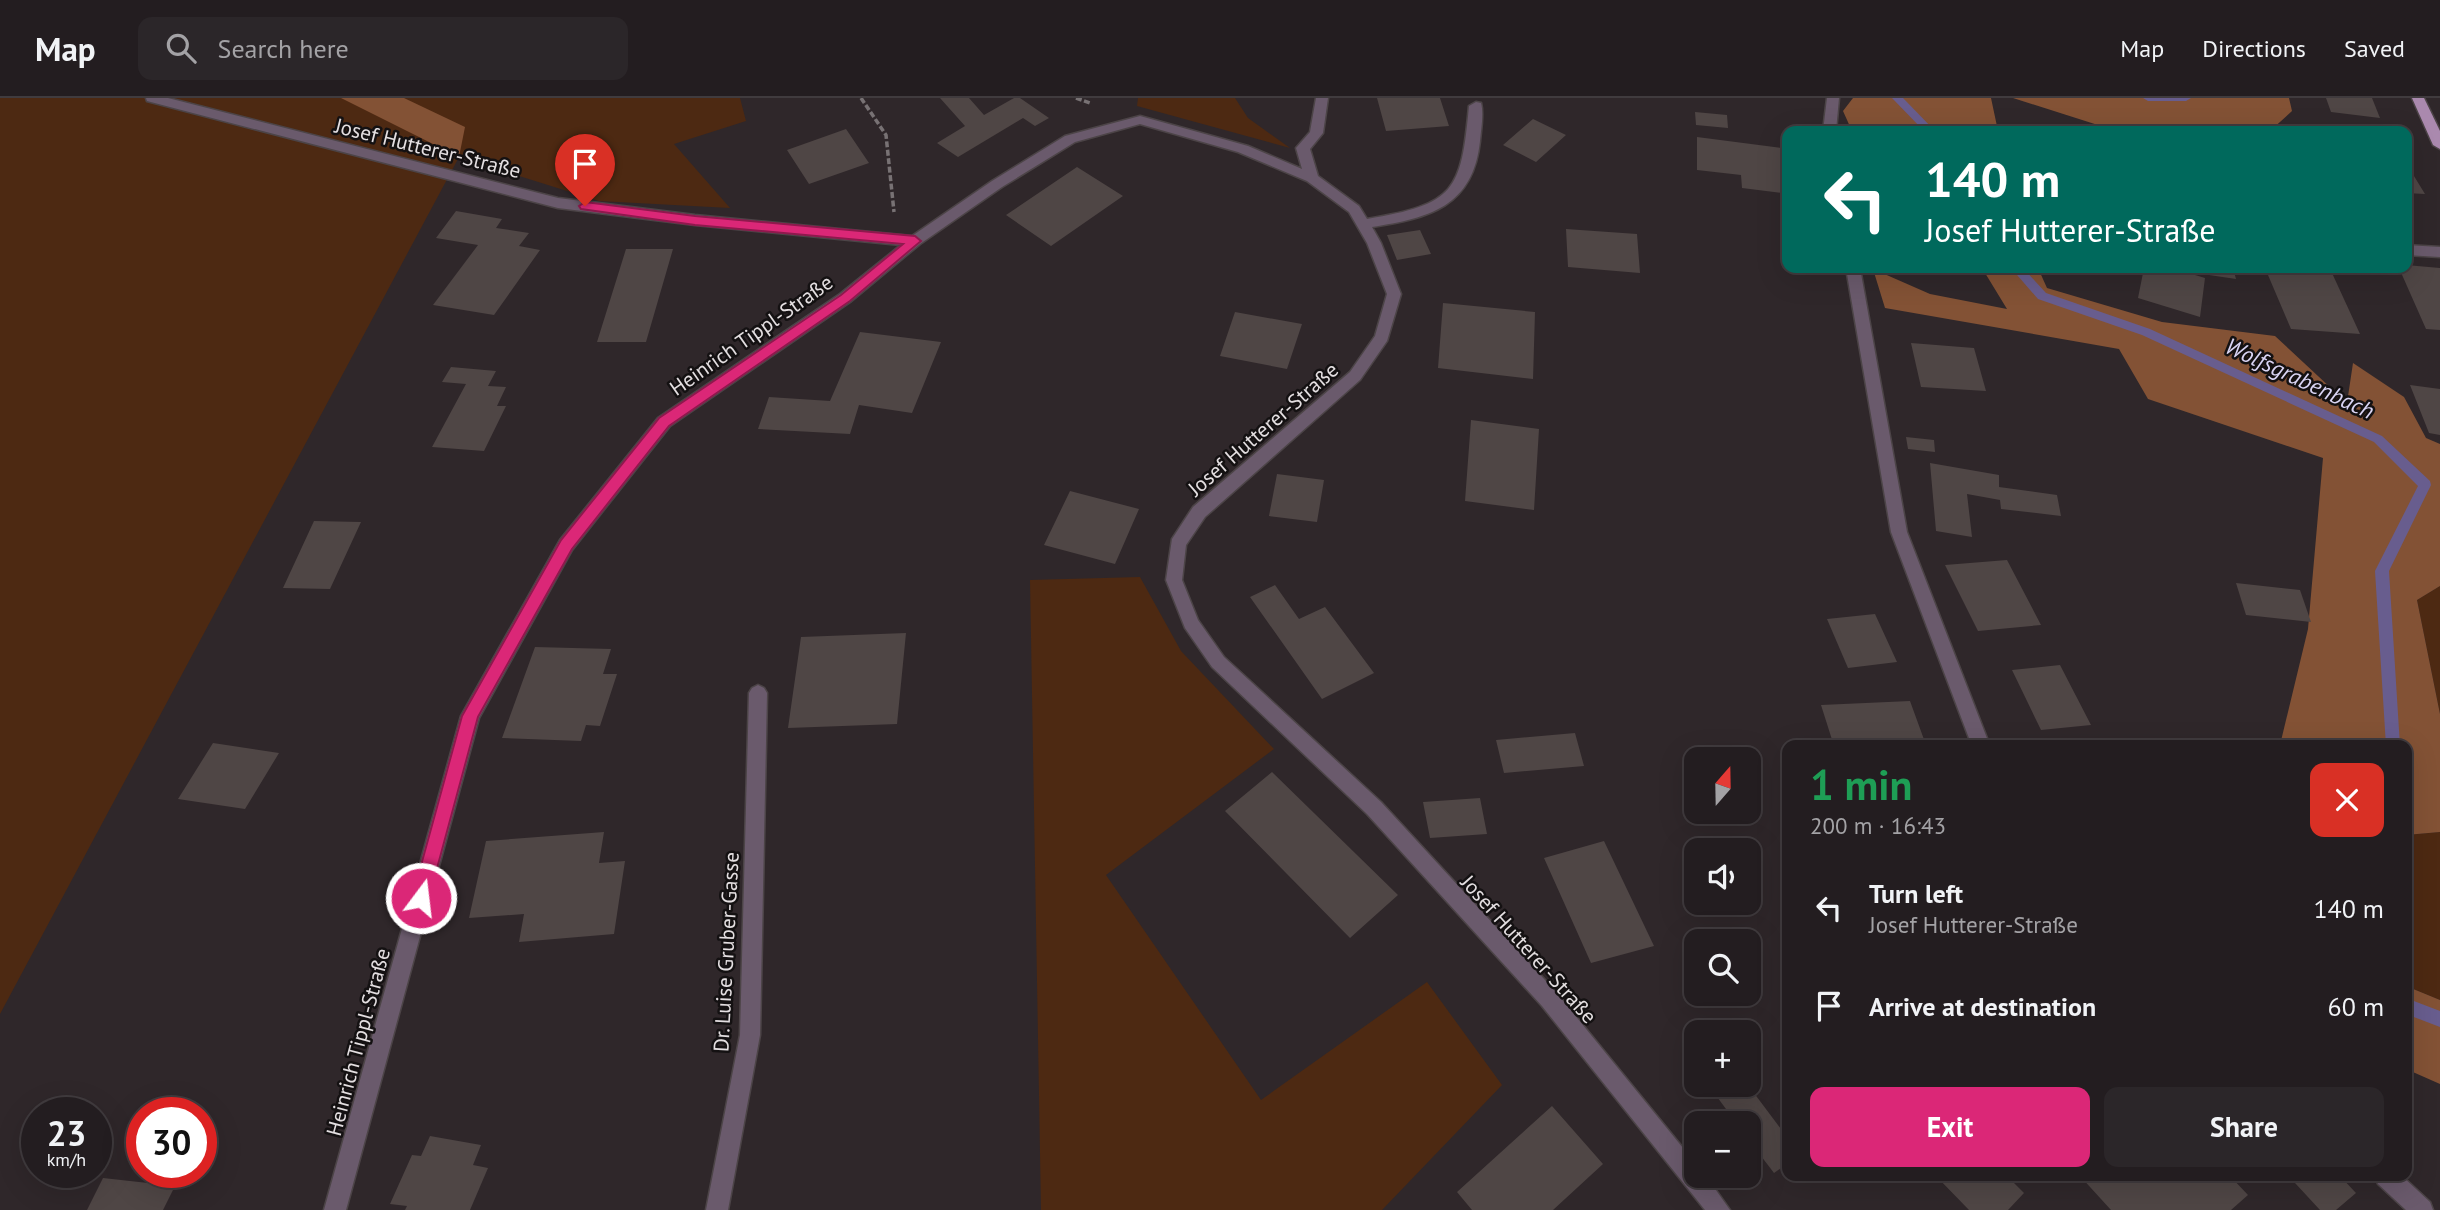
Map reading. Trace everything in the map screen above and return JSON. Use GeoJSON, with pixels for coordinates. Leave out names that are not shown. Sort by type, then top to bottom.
{"type":"FeatureCollection","features":[{"type":"Feature","properties":{"kind":"main road"},"geometry":{"type":"LineString","coordinates":[[2418,98],[2440,145]]}},
{"type":"Feature","properties":{"kind":"street","name":"Josef Hutterer-Straße"},"geometry":{"type":"LineString","coordinates":[[152,98],[558,203],[695,220],[915,241],[1070,139],[1140,120],[1243,149],[1312,178],[1354,209],[1374,243],[1394,294],[1382,337],[1355,376],[1199,512],[1178,544],[1174,580],[1191,623],[1218,662],[1374,808],[1531,979],[1719,1210]]}},
{"type":"Feature","properties":{"kind":"street"},"geometry":{"type":"LineString","coordinates":[[1312,178],[1303,148],[1315,133],[1322,98]]}},
{"type":"Feature","properties":{"kind":"street"},"geometry":{"type":"LineString","coordinates":[[1830,126],[1833,98]]}},
{"type":"Feature","properties":{"kind":"street"},"geometry":{"type":"LineString","coordinates":[[1363,224],[1409,216],[1436,207],[1458,190],[1469,165],[1476,106]]}},
{"type":"Feature","properties":{"kind":"street","name":"Heinrich Tippl-Straße"},"geometry":{"type":"LineString","coordinates":[[335,1210],[470,716],[566,545],[664,422],[845,298],[915,241]]}},
{"type":"Feature","properties":{"kind":"street"},"geometry":{"type":"LineString","coordinates":[[2412,250],[2440,252]]}},
{"type":"Feature","properties":{"kind":"street"},"geometry":{"type":"LineString","coordinates":[[1854,273],[1899,532],[1979,740]]}},
{"type":"Feature","properties":{"kind":"street","name":"Dr. Luise Gruber-Gasse"},"geometry":{"type":"LineString","coordinates":[[717,1210],[750,1035],[758,693]]}},
{"type":"Feature","properties":{"kind":"street"},"geometry":{"type":"LineString","coordinates":[[2391,1181],[2422,1210]]}},
{"type":"Feature","properties":{"kind":"path"},"geometry":{"type":"LineString","coordinates":[[861,98],[886,135],[892,210],[915,241]]}},
{"type":"Feature","properties":{"kind":"path"},"geometry":{"type":"LineString","coordinates":[[866,104],[870,98]]}},
{"type":"Feature","properties":{"kind":"shaded area"},"geometry":{"type":"Polygon","coordinates":[[[0,98],[740,98],[746,121],[674,144],[730,208],[599,201],[459,157],[0,1014],[0,98]]]}},
{"type":"Feature","properties":{"kind":"shaded area"},"geometry":{"type":"Polygon","coordinates":[[[341,98],[404,98],[465,127],[459,157],[341,98]]]}},
{"type":"Feature","properties":{"kind":"shaded area"},"geometry":{"type":"Polygon","coordinates":[[[1138,98],[1235,98],[1248,118],[1290,148],[1137,106],[1138,98]]]}},
{"type":"Feature","properties":{"kind":"shaded area"},"geometry":{"type":"Polygon","coordinates":[[[1853,98],[1991,98],[1997,126],[1850,126],[1843,111],[1853,98]]]}},
{"type":"Feature","properties":{"kind":"shaded area"},"geometry":{"type":"Polygon","coordinates":[[[2013,98],[2289,98],[2292,111],[2276,126],[2101,126],[2013,98]]]}},
{"type":"Feature","properties":{"kind":"shaded area"},"geometry":{"type":"Polygon","coordinates":[[[1874,273],[1882,273],[1930,294],[2007,309],[1985,273],[2040,273],[2047,288],[2162,322],[2275,336],[2347,403],[2353,363],[2404,397],[2426,438],[2440,444],[2440,586],[2417,600],[2440,714],[2440,832],[2412,834],[2412,740],[2281,740],[2308,629],[2323,458],[2148,399],[2119,349],[1885,308],[1874,273]]]}},
{"type":"Feature","properties":{"kind":"shaded area"},"geometry":{"type":"Polygon","coordinates":[[[1140,577],[1181,651],[1274,749],[1106,875],[1261,1100],[1427,982],[1502,1085],[1382,1210],[1041,1210],[1030,580],[1140,577]]]}},
{"type":"Feature","properties":{"kind":"shaded area"},"geometry":{"type":"Polygon","coordinates":[[[2440,586],[2440,714],[2417,600],[2440,586]]]}},
{"type":"Feature","properties":{"kind":"shaded area"},"geometry":{"type":"Polygon","coordinates":[[[2440,832],[2440,1000],[2412,988],[2412,834],[2440,832]]]}},
{"type":"Feature","properties":{"kind":"shaded area"},"geometry":{"type":"Polygon","coordinates":[[[2412,988],[2440,1000],[2440,1084],[2412,1072],[2412,988]]]}},
{"type":"Feature","properties":{"kind":"building"},"geometry":{"type":"Polygon","coordinates":[[[940,98],[969,98],[984,115],[1014,98],[1020,98],[1049,118],[1035,126],[1023,118],[958,157],[937,143],[965,126],[940,98]]]}},
{"type":"Feature","properties":{"kind":"building"},"geometry":{"type":"Polygon","coordinates":[[[1377,98],[1440,98],[1449,126],[1386,131],[1377,98]]]}},
{"type":"Feature","properties":{"kind":"building"},"geometry":{"type":"Polygon","coordinates":[[[2326,98],[2372,98],[2380,118],[2331,112],[2326,98]]]}},
{"type":"Feature","properties":{"kind":"building"},"geometry":{"type":"Polygon","coordinates":[[[1695,112],[1727,115],[1728,128],[1696,125],[1695,112]]]}},
{"type":"Feature","properties":{"kind":"building"},"geometry":{"type":"Polygon","coordinates":[[[1533,119],[1566,135],[1536,162],[1503,145],[1533,119]]]}},
{"type":"Feature","properties":{"kind":"building"},"geometry":{"type":"Polygon","coordinates":[[[846,129],[869,163],[809,184],[787,150],[846,129]]]}},
{"type":"Feature","properties":{"kind":"building"},"geometry":{"type":"Polygon","coordinates":[[[1697,137],[1781,148],[1782,193],[1742,188],[1741,175],[1697,170],[1697,137]]]}},
{"type":"Feature","properties":{"kind":"building"},"geometry":{"type":"Polygon","coordinates":[[[1077,167],[1123,196],[1051,246],[1006,215],[1077,167]]]}},
{"type":"Feature","properties":{"kind":"building"},"geometry":{"type":"Polygon","coordinates":[[[2412,173],[2425,194],[2412,193],[2412,173]]]}},
{"type":"Feature","properties":{"kind":"building"},"geometry":{"type":"Polygon","coordinates":[[[456,211],[502,219],[496,228],[529,233],[519,246],[540,250],[494,315],[433,305],[478,245],[436,238],[456,211]]]}},
{"type":"Feature","properties":{"kind":"building"},"geometry":{"type":"Polygon","coordinates":[[[1566,229],[1637,234],[1640,273],[1568,267],[1566,229]]]}},
{"type":"Feature","properties":{"kind":"building"},"geometry":{"type":"Polygon","coordinates":[[[1420,230],[1431,254],[1397,260],[1387,235],[1420,230]]]}},
{"type":"Feature","properties":{"kind":"building"},"geometry":{"type":"Polygon","coordinates":[[[626,249],[673,249],[646,342],[597,342],[626,249]]]}},
{"type":"Feature","properties":{"kind":"building"},"geometry":{"type":"Polygon","coordinates":[[[2412,266],[2440,268],[2440,330],[2426,329],[2401,273],[2412,273],[2412,266]]]}},
{"type":"Feature","properties":{"kind":"building"},"geometry":{"type":"Polygon","coordinates":[[[2143,273],[2188,273],[2205,278],[2200,317],[2138,298],[2143,273]]]}},
{"type":"Feature","properties":{"kind":"building"},"geometry":{"type":"Polygon","coordinates":[[[2234,273],[2236,279],[2209,275],[2234,273]]]}},
{"type":"Feature","properties":{"kind":"building"},"geometry":{"type":"Polygon","coordinates":[[[2267,273],[2332,273],[2360,334],[2291,329],[2267,273]]]}},
{"type":"Feature","properties":{"kind":"building"},"geometry":{"type":"Polygon","coordinates":[[[1443,303],[1535,312],[1533,379],[1438,368],[1443,303]]]}},
{"type":"Feature","properties":{"kind":"building"},"geometry":{"type":"Polygon","coordinates":[[[1235,312],[1302,324],[1287,369],[1220,356],[1235,312]]]}},
{"type":"Feature","properties":{"kind":"building"},"geometry":{"type":"Polygon","coordinates":[[[860,332],[941,342],[912,413],[859,405],[850,434],[758,429],[769,397],[830,401],[860,332]]]}},
{"type":"Feature","properties":{"kind":"building"},"geometry":{"type":"Polygon","coordinates":[[[1911,343],[1974,348],[1986,391],[1921,387],[1911,343]]]}},
{"type":"Feature","properties":{"kind":"building"},"geometry":{"type":"Polygon","coordinates":[[[451,367],[496,371],[488,386],[506,387],[497,406],[506,406],[484,451],[432,447],[466,384],[442,382],[451,367]]]}},
{"type":"Feature","properties":{"kind":"building"},"geometry":{"type":"Polygon","coordinates":[[[2410,385],[2440,389],[2440,435],[2429,433],[2410,385]]]}},
{"type":"Feature","properties":{"kind":"building"},"geometry":{"type":"Polygon","coordinates":[[[1471,420],[1539,429],[1534,510],[1465,501],[1471,420]]]}},
{"type":"Feature","properties":{"kind":"building"},"geometry":{"type":"Polygon","coordinates":[[[1906,437],[1934,440],[1935,452],[1908,449],[1906,437]]]}},
{"type":"Feature","properties":{"kind":"building"},"geometry":{"type":"Polygon","coordinates":[[[1930,463],[1999,475],[1999,487],[2057,495],[2061,516],[2001,509],[2000,500],[1967,494],[1972,537],[1936,531],[1930,463]]]}},
{"type":"Feature","properties":{"kind":"building"},"geometry":{"type":"Polygon","coordinates":[[[1277,474],[1324,480],[1317,522],[1269,516],[1277,474]]]}},
{"type":"Feature","properties":{"kind":"building"},"geometry":{"type":"Polygon","coordinates":[[[1070,491],[1139,509],[1115,564],[1044,545],[1070,491]]]}},
{"type":"Feature","properties":{"kind":"building"},"geometry":{"type":"Polygon","coordinates":[[[314,521],[361,522],[330,589],[283,588],[314,521]]]}},
{"type":"Feature","properties":{"kind":"building"},"geometry":{"type":"Polygon","coordinates":[[[2007,560],[2041,625],[1978,631],[1945,565],[2007,560]]]}},
{"type":"Feature","properties":{"kind":"building"},"geometry":{"type":"Polygon","coordinates":[[[2236,583],[2300,590],[2311,622],[2246,615],[2236,583]]]}},
{"type":"Feature","properties":{"kind":"building"},"geometry":{"type":"Polygon","coordinates":[[[1275,585],[1299,619],[1325,607],[1374,673],[1322,699],[1250,597],[1275,585]]]}},
{"type":"Feature","properties":{"kind":"building"},"geometry":{"type":"Polygon","coordinates":[[[1875,614],[1897,662],[1848,668],[1827,619],[1875,614]]]}},
{"type":"Feature","properties":{"kind":"building"},"geometry":{"type":"Polygon","coordinates":[[[906,633],[897,724],[788,728],[801,637],[906,633]]]}},
{"type":"Feature","properties":{"kind":"building"},"geometry":{"type":"Polygon","coordinates":[[[535,647],[611,649],[603,674],[617,674],[600,726],[586,725],[581,741],[502,738],[535,647]]]}},
{"type":"Feature","properties":{"kind":"building"},"geometry":{"type":"Polygon","coordinates":[[[2060,665],[2091,725],[2041,730],[2012,670],[2060,665]]]}},
{"type":"Feature","properties":{"kind":"building"},"geometry":{"type":"Polygon","coordinates":[[[1910,701],[1924,740],[1832,740],[1821,705],[1910,701]]]}},
{"type":"Feature","properties":{"kind":"building"},"geometry":{"type":"Polygon","coordinates":[[[1575,733],[1584,766],[1504,773],[1496,740],[1575,733]]]}},
{"type":"Feature","properties":{"kind":"building"},"geometry":{"type":"Polygon","coordinates":[[[213,743],[279,753],[245,809],[178,799],[213,743]]]}},
{"type":"Feature","properties":{"kind":"building"},"geometry":{"type":"Polygon","coordinates":[[[1272,772],[1398,895],[1350,938],[1225,811],[1272,772]]]}},
{"type":"Feature","properties":{"kind":"building"},"geometry":{"type":"Polygon","coordinates":[[[1480,798],[1487,834],[1430,838],[1423,802],[1480,798]]]}},
{"type":"Feature","properties":{"kind":"building"},"geometry":{"type":"Polygon","coordinates":[[[604,832],[599,863],[625,861],[614,934],[519,942],[524,914],[469,918],[486,841],[604,832]]]}},
{"type":"Feature","properties":{"kind":"building"},"geometry":{"type":"Polygon","coordinates":[[[1604,841],[1654,946],[1591,963],[1544,858],[1604,841]]]}},
{"type":"Feature","properties":{"kind":"building"},"geometry":{"type":"Polygon","coordinates":[[[1717,1097],[1757,1097],[1782,1130],[1782,1167],[1774,1173],[1761,1156],[1761,1111],[1727,1111],[1717,1097]]]}},
{"type":"Feature","properties":{"kind":"building"},"geometry":{"type":"Polygon","coordinates":[[[1552,1106],[1603,1164],[1553,1210],[1472,1210],[1457,1192],[1552,1106]]]}},
{"type":"Feature","properties":{"kind":"building"},"geometry":{"type":"Polygon","coordinates":[[[430,1136],[481,1145],[473,1165],[488,1168],[470,1210],[405,1210],[407,1206],[390,1204],[412,1155],[421,1156],[430,1136]]]}},
{"type":"Feature","properties":{"kind":"building"},"geometry":{"type":"Polygon","coordinates":[[[112,1179],[126,1181],[126,1188],[174,1188],[163,1210],[87,1210],[98,1188],[112,1188],[112,1179]]]}},
{"type":"Feature","properties":{"kind":"building"},"geometry":{"type":"Polygon","coordinates":[[[1941,1181],[2012,1181],[2024,1193],[2008,1210],[1969,1210],[1941,1181]]]}},
{"type":"Feature","properties":{"kind":"building"},"geometry":{"type":"Polygon","coordinates":[[[2085,1181],[2235,1181],[2248,1195],[2231,1210],[2111,1210],[2085,1181]]]}},
{"type":"Feature","properties":{"kind":"building"},"geometry":{"type":"Polygon","coordinates":[[[2345,1181],[2356,1193],[2336,1210],[2320,1210],[2295,1183],[2345,1181]]]}},
{"type":"Feature","properties":{"kind":"waterway","name":"Wolfsgrabenbach"},"geometry":{"type":"LineString","coordinates":[[1897,98],[1925,126]]}},
{"type":"Feature","properties":{"kind":"waterway","name":"Wolfsgrabenbach"},"geometry":{"type":"LineString","coordinates":[[2148,98],[2186,98]]}},
{"type":"Feature","properties":{"kind":"waterway","name":"Wolfsgrabenbach"},"geometry":{"type":"LineString","coordinates":[[2021,273],[2042,296],[2146,332],[2378,439],[2425,485],[2382,571],[2393,740]]}},
{"type":"Feature","properties":{"kind":"waterway","name":"Wolfsgrabenbach"},"geometry":{"type":"LineString","coordinates":[[2412,1008],[2440,1019]]}},
{"type":"Feature","properties":{"kind":"route"},"geometry":{"type":"LineString","coordinates":[[421,898],[470,716],[566,545],[664,422],[845,298],[915,241],[695,220],[585,206]]}}]}
